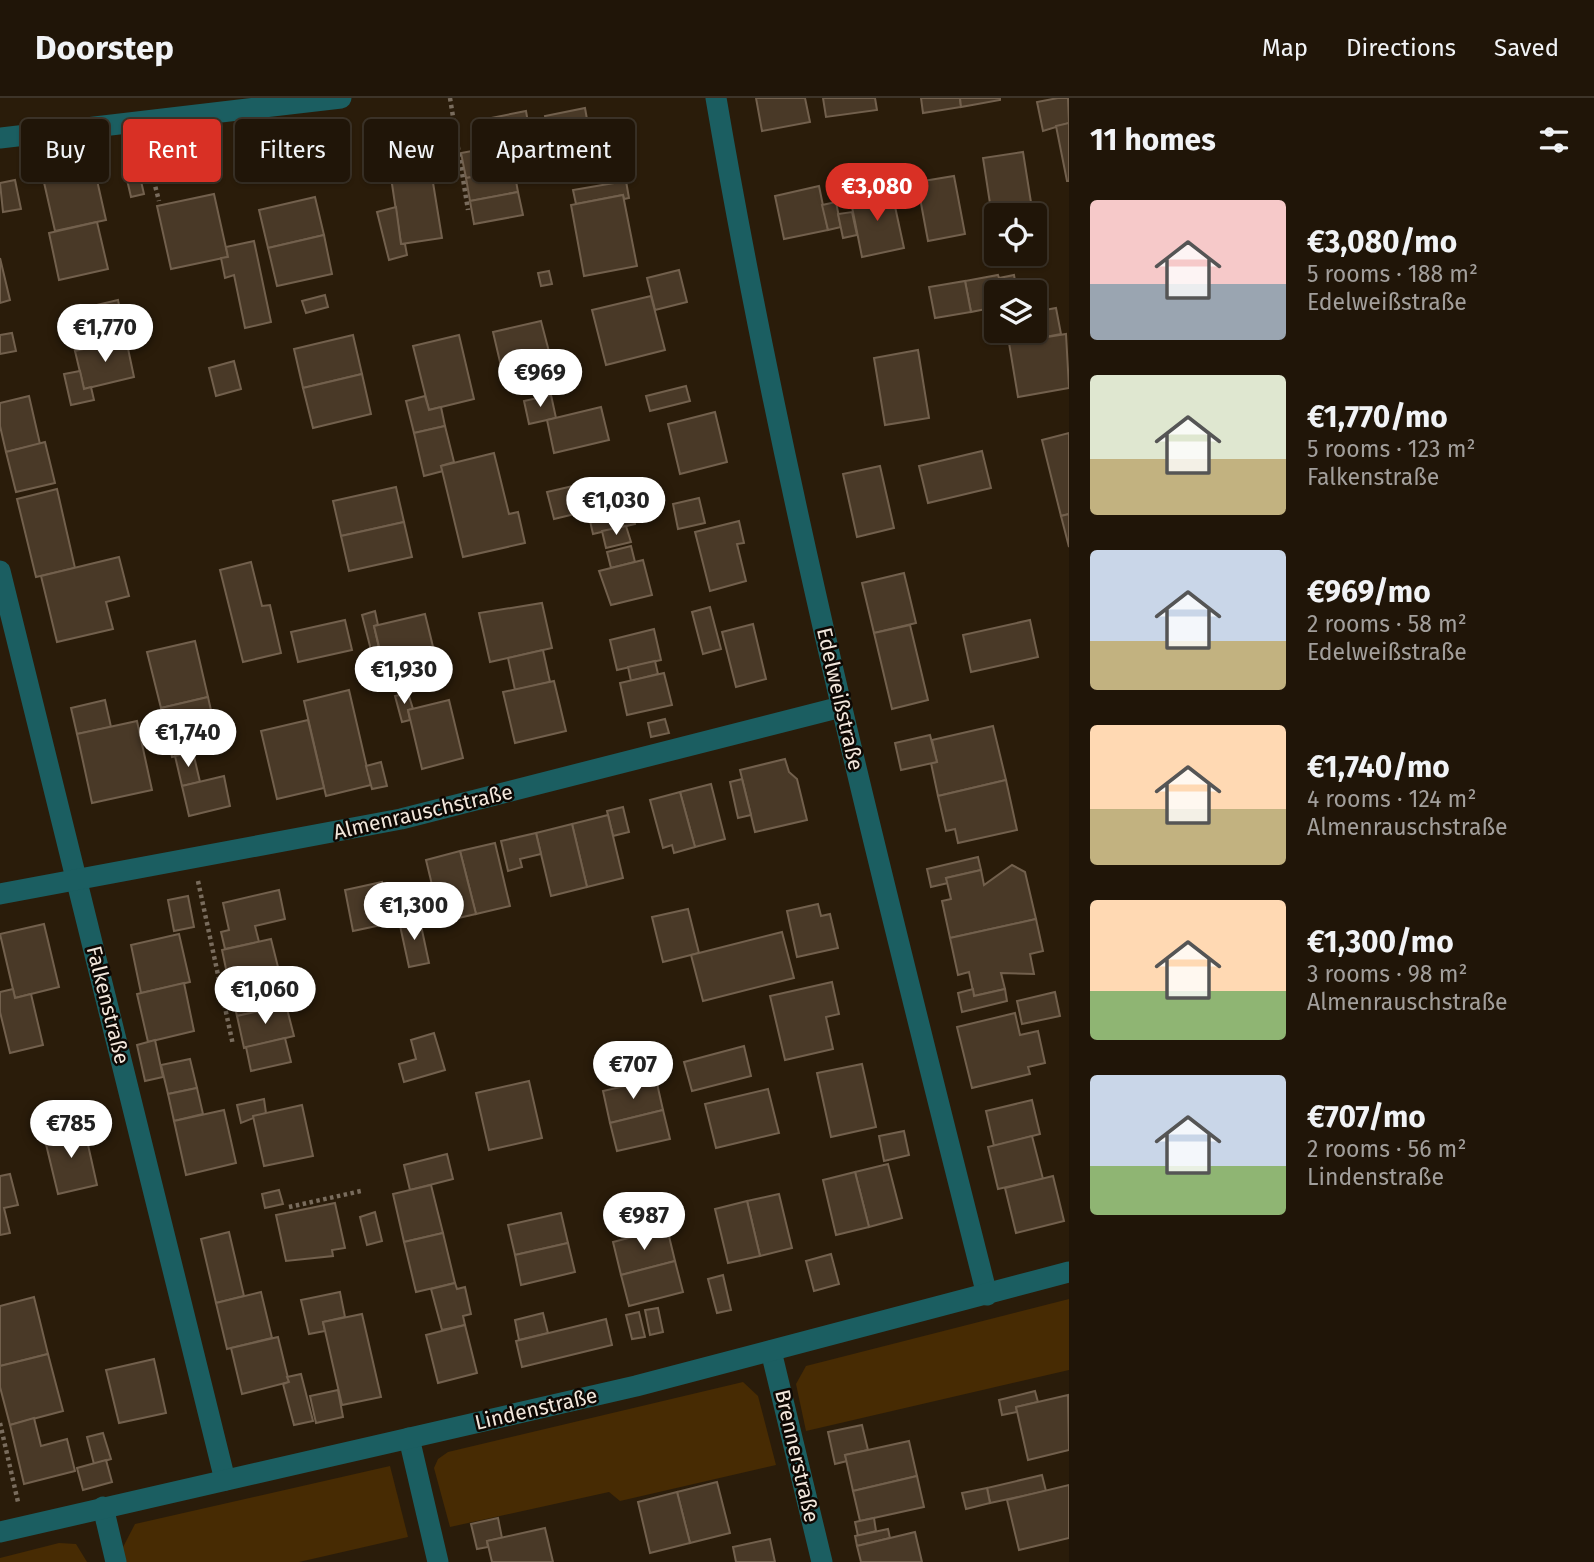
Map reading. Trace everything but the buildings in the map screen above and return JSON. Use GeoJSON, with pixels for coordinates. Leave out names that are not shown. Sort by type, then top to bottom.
{"type":"FeatureCollection","features":[{"type":"Feature","properties":{"kind":"street"},"geometry":{"type":"LineString","coordinates":[[0,138],[341,98]]}},
{"type":"Feature","properties":{"kind":"street","name":"Edelweißstraße"},"geometry":{"type":"LineString","coordinates":[[716,98],[764,358],[841,707],[988,1295]]}},
{"type":"Feature","properties":{"kind":"street","name":"Falkenstraße"},"geometry":{"type":"LineString","coordinates":[[0,571],[225,1480]]}},
{"type":"Feature","properties":{"kind":"street","name":"Almenrauschstraße"},"geometry":{"type":"LineString","coordinates":[[0,894],[401,819],[841,707]]}},
{"type":"Feature","properties":{"kind":"street","name":"Lindenstraße"},"geometry":{"type":"LineString","coordinates":[[0,1532],[772,1351],[1069,1272]]}},
{"type":"Feature","properties":{"kind":"street","name":"Brennerstraße"},"geometry":{"type":"LineString","coordinates":[[772,1351],[822,1562]]}},
{"type":"Feature","properties":{"kind":"street"},"geometry":{"type":"LineString","coordinates":[[409,1438],[438,1562]]}},
{"type":"Feature","properties":{"kind":"street"},"geometry":{"type":"LineString","coordinates":[[103,1507],[116,1562]]}},
{"type":"Feature","properties":{"kind":"path"},"geometry":{"type":"LineString","coordinates":[[450,98],[468,210]]}},
{"type":"Feature","properties":{"kind":"path"},"geometry":{"type":"LineString","coordinates":[[154,182],[159,201]]}},
{"type":"Feature","properties":{"kind":"path"},"geometry":{"type":"LineString","coordinates":[[197,876],[233,1045]]}},
{"type":"Feature","properties":{"kind":"path"},"geometry":{"type":"LineString","coordinates":[[289,1207],[362,1191]]}},
{"type":"Feature","properties":{"kind":"path"},"geometry":{"type":"LineString","coordinates":[[0,1423],[23,1527]]}},
{"type":"Feature","properties":{"kind":"shaded area"},"geometry":{"type":"Polygon","coordinates":[[[1069,1299],[1069,1370],[806,1431],[796,1384],[806,1366],[1069,1299]]]}},
{"type":"Feature","properties":{"kind":"shaded area"},"geometry":{"type":"Polygon","coordinates":[[[743,1382],[758,1396],[776,1465],[620,1501],[609,1492],[450,1527],[434,1468],[438,1459],[448,1452],[743,1382]]]}},
{"type":"Feature","properties":{"kind":"shaded area"},"geometry":{"type":"Polygon","coordinates":[[[390,1466],[408,1537],[299,1562],[126,1562],[122,1549],[135,1524],[390,1466]]]}},
{"type":"Feature","properties":{"kind":"shaded area"},"geometry":{"type":"Polygon","coordinates":[[[59,1543],[76,1544],[87,1562],[0,1562],[0,1558],[59,1543]]]}}]}
